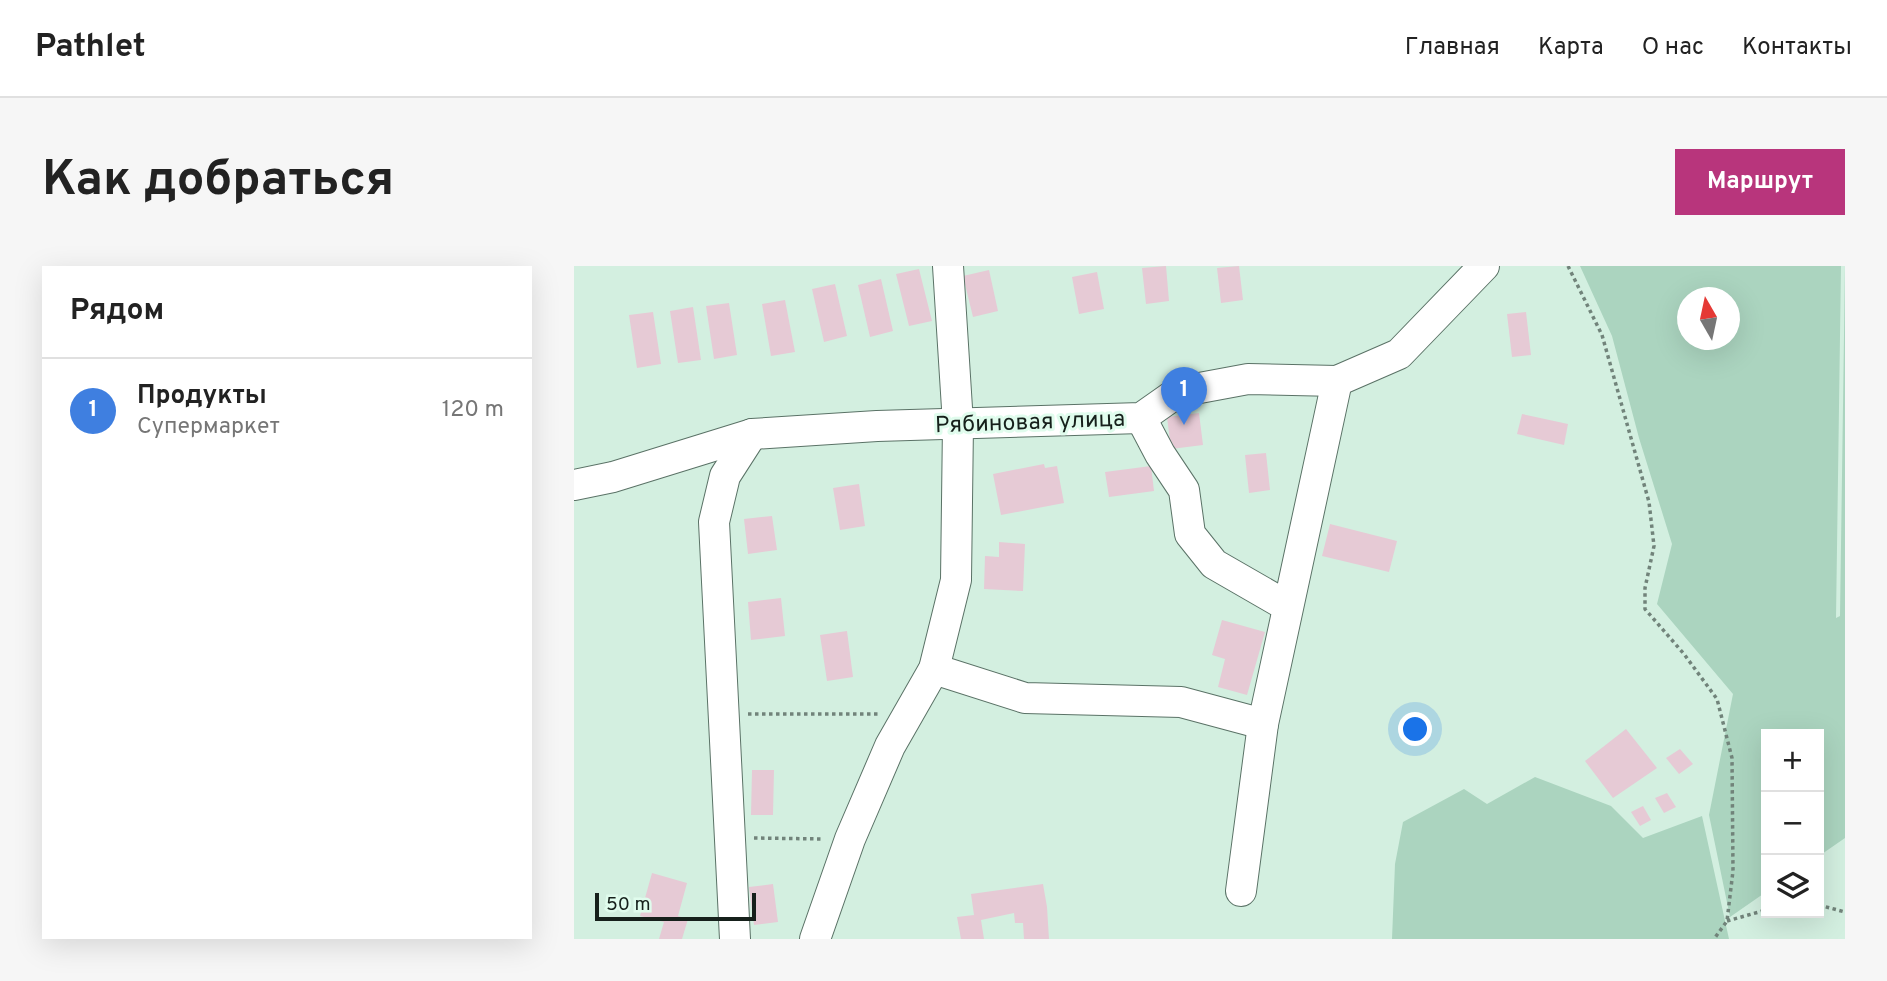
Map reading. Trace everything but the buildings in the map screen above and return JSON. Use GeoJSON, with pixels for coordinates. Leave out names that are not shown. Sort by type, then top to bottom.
{"type":"FeatureCollection","features":[{"type":"Feature","properties":{"kind":"street"},"geometry":{"type":"LineString","coordinates":[[815,939],[850,839],[890,746],[934,669],[956,580],[958,424],[948,266]]}},
{"type":"Feature","properties":{"kind":"street","name":"Рябиновая улица"},"geometry":{"type":"LineString","coordinates":[[574,485],[613,477],[752,434],[877,426],[1140,418],[1178,392],[1248,379],[1337,381],[1399,354],[1484,266]]}},
{"type":"Feature","properties":{"kind":"street"},"geometry":{"type":"LineString","coordinates":[[1241,891],[1263,724],[1337,381]]}},
{"type":"Feature","properties":{"kind":"street"},"geometry":{"type":"LineString","coordinates":[[1140,418],[1184,489],[1190,534],[1214,564],[1287,606]]}},
{"type":"Feature","properties":{"kind":"street"},"geometry":{"type":"LineString","coordinates":[[734,939],[714,522],[725,476],[752,434]]}},
{"type":"Feature","properties":{"kind":"street"},"geometry":{"type":"LineString","coordinates":[[934,669],[1025,698],[1181,702],[1263,724]]}},
{"type":"Feature","properties":{"kind":"path"},"geometry":{"type":"LineString","coordinates":[[1568,266],[1602,335],[1649,502],[1654,546],[1645,588],[1645,609],[1684,654],[1717,699],[1732,758],[1733,871],[1727,921],[1714,939]]}},
{"type":"Feature","properties":{"kind":"path"},"geometry":{"type":"LineString","coordinates":[[725,714],[907,715]]}},
{"type":"Feature","properties":{"kind":"path"},"geometry":{"type":"LineString","coordinates":[[730,837],[850,839]]}},
{"type":"Feature","properties":{"kind":"path"},"geometry":{"type":"LineString","coordinates":[[1824,906],[1845,912]]}},
{"type":"Feature","properties":{"kind":"path"},"geometry":{"type":"LineString","coordinates":[[1727,921],[1761,911]]}},
{"type":"Feature","properties":{"kind":"green space"},"geometry":{"type":"Polygon","coordinates":[[[1580,266],[1841,266],[1836,618],[1840,616],[1845,266],[1845,838],[1824,853],[1824,729],[1761,729],[1761,895],[1730,917],[1709,815],[1733,694],[1657,604],[1672,544],[1639,438],[1612,336],[1580,266]]]}},
{"type":"Feature","properties":{"kind":"green space"},"geometry":{"type":"Polygon","coordinates":[[[1535,777],[1611,806],[1643,838],[1702,816],[1729,939],[1392,939],[1395,864],[1403,822],[1464,789],[1487,804],[1535,777]]]}},
{"type":"Feature","properties":{"kind":"place","name":"Продукты"},"geometry":{"type":"Point","coordinates":[1184,425]}}]}
